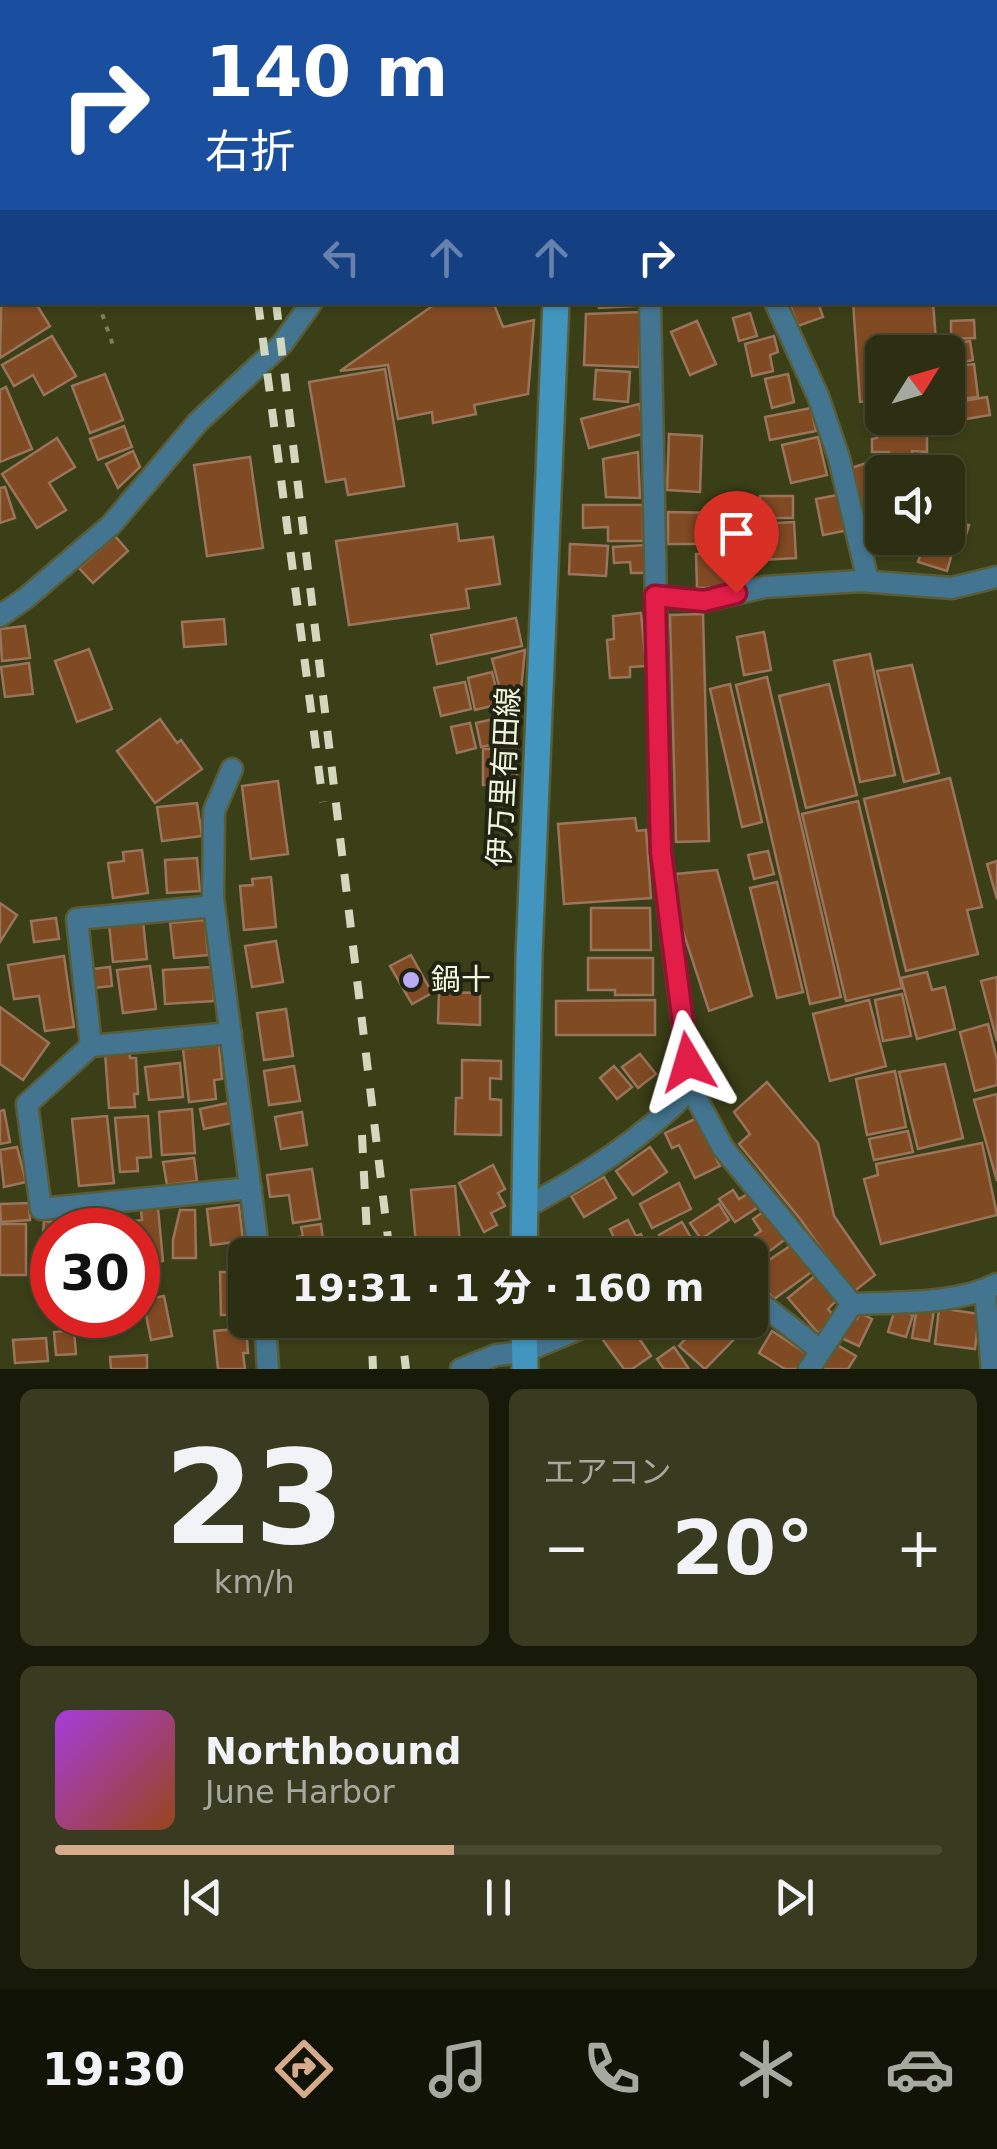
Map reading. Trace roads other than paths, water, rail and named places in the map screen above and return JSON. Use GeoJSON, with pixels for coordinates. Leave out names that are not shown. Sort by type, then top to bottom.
{"type":"FeatureCollection","features":[{"type":"Feature","properties":{"kind":"main road","name":"伊万里有田線"},"geometry":{"type":"LineString","coordinates":[[525,1238],[529,956],[556,305]]}},
{"type":"Feature","properties":{"kind":"street"},"geometry":{"type":"LineString","coordinates":[[0,616],[110,525],[198,422],[282,344],[310,305]]}},
{"type":"Feature","properties":{"kind":"street"},"geometry":{"type":"LineString","coordinates":[[650,305],[661,852],[691,1088],[723,1148],[852,1304]]}},
{"type":"Feature","properties":{"kind":"street"},"geometry":{"type":"LineString","coordinates":[[776,305],[818,396],[839,458],[868,581]]}},
{"type":"Feature","properties":{"kind":"street"},"geometry":{"type":"LineString","coordinates":[[655,596],[704,601],[765,587],[868,581],[952,588],[997,577]]}},
{"type":"Feature","properties":{"kind":"street"},"geometry":{"type":"LineString","coordinates":[[232,769],[214,811],[214,906],[257,1238]]}},
{"type":"Feature","properties":{"kind":"street"},"geometry":{"type":"LineString","coordinates":[[91,1046],[77,919],[214,906]]}},
{"type":"Feature","properties":{"kind":"street"},"geometry":{"type":"LineString","coordinates":[[231,1033],[91,1046],[27,1104],[42,1209],[251,1188]]}},
{"type":"Feature","properties":{"kind":"street"},"geometry":{"type":"LineString","coordinates":[[526,1207],[622,1150],[660,1122],[691,1088]]}},
{"type":"Feature","properties":{"kind":"street"},"geometry":{"type":"LineString","coordinates":[[852,1304],[919,1302],[991,1287],[992,1369]]}},
{"type":"Feature","properties":{"kind":"street"},"geometry":{"type":"LineString","coordinates":[[808,1369],[852,1304]]}},
{"type":"Feature","properties":{"kind":"street"},"geometry":{"type":"LineString","coordinates":[[768,1309],[820,1350]]}},
{"type":"Feature","properties":{"kind":"street"},"geometry":{"type":"LineString","coordinates":[[266,1338],[268,1369]]}},
{"type":"Feature","properties":{"kind":"street"},"geometry":{"type":"LineString","coordinates":[[460,1369],[496,1356],[525,1361],[568,1338]]}},
{"type":"Feature","properties":{"kind":"railway"},"geometry":{"type":"LineString","coordinates":[[258,305],[323,802]]}},
{"type":"Feature","properties":{"kind":"railway"},"geometry":{"type":"LineString","coordinates":[[276,305],[388,1238]]}},
{"type":"Feature","properties":{"kind":"railway"},"geometry":{"type":"LineString","coordinates":[[362,1135],[367,1238]]}},
{"type":"Feature","properties":{"kind":"railway"},"geometry":{"type":"LineString","coordinates":[[372,1338],[373,1369]]}},
{"type":"Feature","properties":{"kind":"railway"},"geometry":{"type":"LineString","coordinates":[[402,1338],[406,1369]]}},
{"type":"Feature","properties":{"kind":"place","name":"鍋十"},"geometry":{"type":"Point","coordinates":[411,980]}}]}
